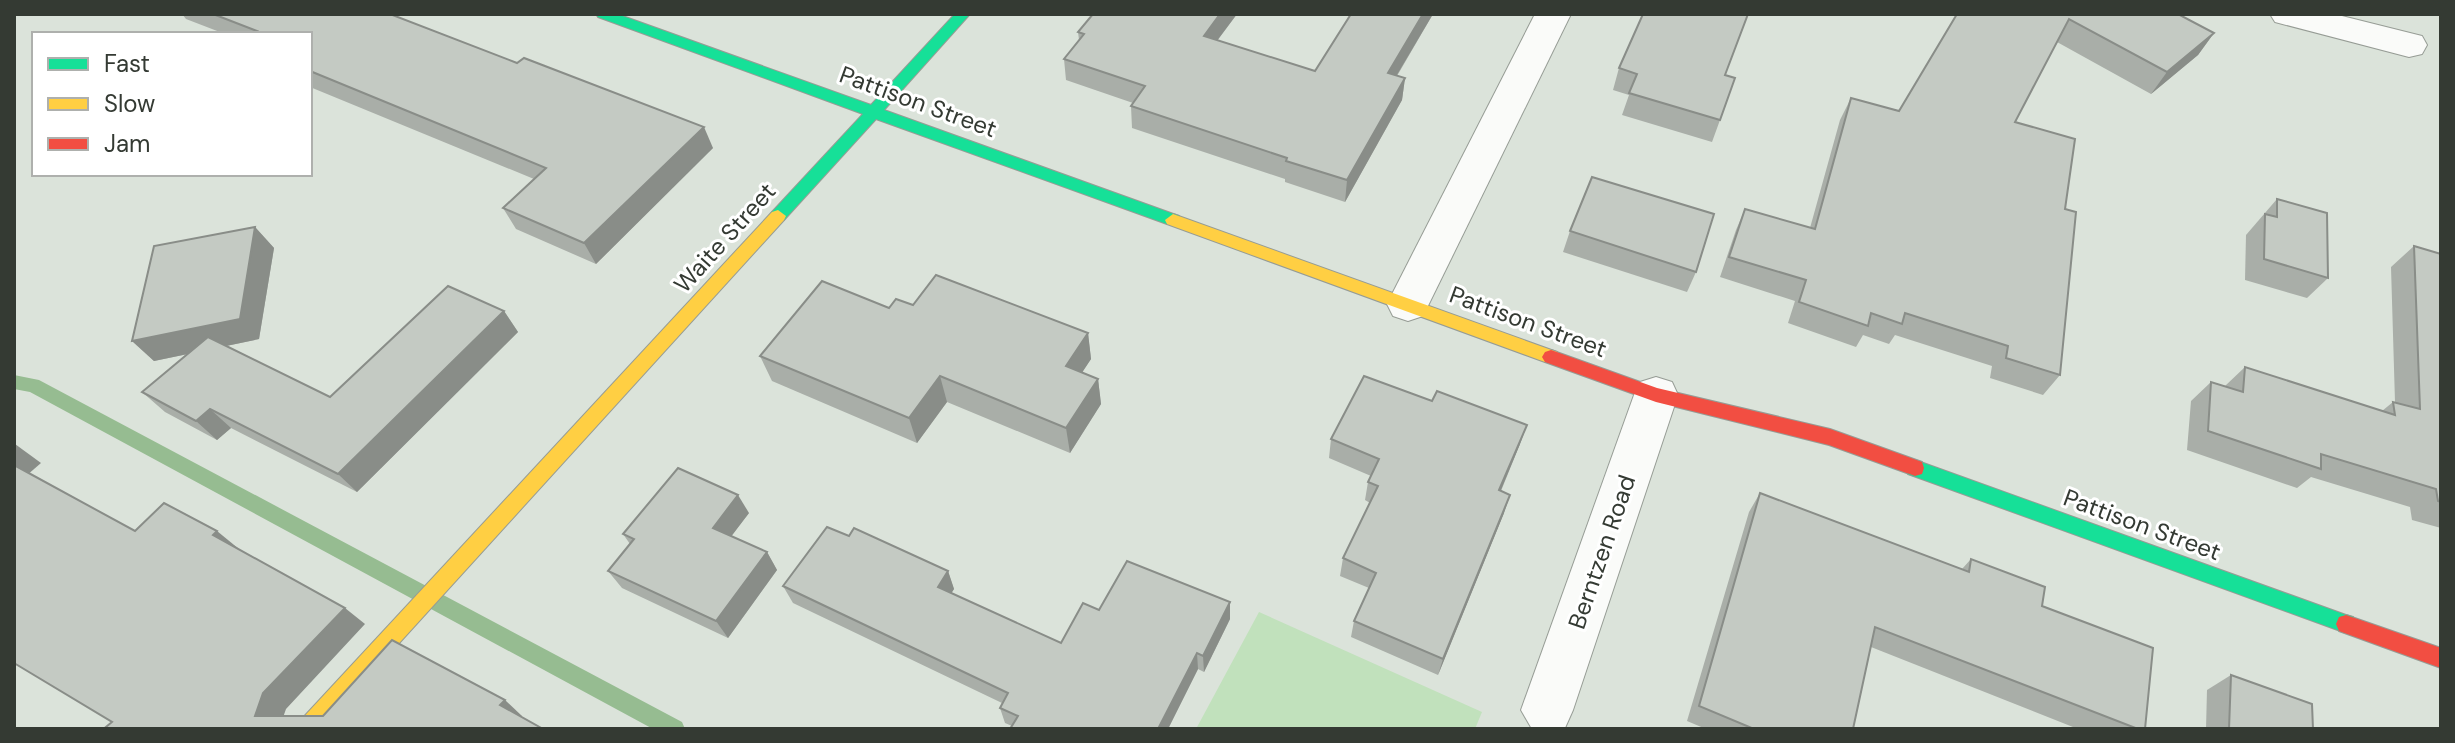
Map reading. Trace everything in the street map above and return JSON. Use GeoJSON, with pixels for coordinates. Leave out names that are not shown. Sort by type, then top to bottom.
{"type":"FeatureCollection","features":[{"type":"Feature","properties":{"kind":"street","name":"Pattison Street"},"geometry":{"type":"LineString","coordinates":[[603,14],[1656,395],[1830,437],[2441,658]]}},
{"type":"Feature","properties":{"kind":"street","name":"Waite Street"},"geometry":{"type":"LineString","coordinates":[[307,729],[963,14]]}},
{"type":"Feature","properties":{"kind":"street"},"geometry":{"type":"LineString","coordinates":[[1408,304],[1553,14]]}},
{"type":"Feature","properties":{"kind":"street"},"geometry":{"type":"LineString","coordinates":[[2288,14],[2409,45]]}},
{"type":"Feature","properties":{"kind":"street","name":"Berntzen Road"},"geometry":{"type":"LineString","coordinates":[[1547,710],[1656,395]]}},
{"type":"Feature","properties":{"kind":"green space"},"geometry":{"type":"Polygon","coordinates":[[[1259,612],[1482,712],[1475,729],[1196,729],[1259,612]]]}},
{"type":"Feature","properties":{"kind":"building"},"geometry":{"type":"Polygon","coordinates":[[[213,14],[390,14],[517,63],[524,58],[704,127],[584,243],[503,208],[546,168],[312,72],[312,32],[257,31],[213,14]]]}},
{"type":"Feature","properties":{"kind":"building"},"geometry":{"type":"Polygon","coordinates":[[[1093,14],[1220,14],[1204,36],[1315,71],[1351,14],[1423,14],[1388,73],[1405,78],[1347,180],[1131,106],[1145,86],[1064,59],[1084,34],[1078,32],[1093,14]]]}},
{"type":"Feature","properties":{"kind":"building"},"geometry":{"type":"Polygon","coordinates":[[[1643,14],[1748,14],[1725,75],[1735,78],[1720,120],[1629,93],[1637,74],[1619,68],[1643,14]]]}},
{"type":"Feature","properties":{"kind":"building"},"geometry":{"type":"Polygon","coordinates":[[[1957,14],[2178,14],[2214,33],[2167,72],[2069,19],[2015,122],[2075,139],[2065,209],[2076,212],[2060,375],[2006,358],[2008,346],[1905,313],[1902,324],[1871,313],[1868,326],[1799,302],[1806,280],[1729,257],[1745,209],[1815,229],[1851,98],[1899,111],[1957,14]]]}},
{"type":"Feature","properties":{"kind":"building"},"geometry":{"type":"Polygon","coordinates":[[[1592,177],[1714,214],[1696,272],[1570,231],[1592,177]]]}},
{"type":"Feature","properties":{"kind":"building"},"geometry":{"type":"Polygon","coordinates":[[[2277,199],[2327,213],[2328,278],[2264,259],[2265,214],[2277,217],[2277,199]]]}},
{"type":"Feature","properties":{"kind":"building"},"geometry":{"type":"Polygon","coordinates":[[[255,227],[240,319],[132,341],[154,246],[255,227]]]}},
{"type":"Feature","properties":{"kind":"building"},"geometry":{"type":"Polygon","coordinates":[[[2414,246],[2441,254],[2441,502],[2438,501],[2436,489],[2321,454],[2321,469],[2208,431],[2211,382],[2243,392],[2245,367],[2395,415],[2393,402],[2420,409],[2414,246]]]}},
{"type":"Feature","properties":{"kind":"building"},"geometry":{"type":"Polygon","coordinates":[[[936,275],[1088,333],[1066,366],[1098,379],[1066,428],[940,376],[909,418],[760,356],[822,281],[889,308],[896,299],[913,305],[936,275]]]}},
{"type":"Feature","properties":{"kind":"building"},"geometry":{"type":"Polygon","coordinates":[[[448,286],[504,311],[338,474],[210,409],[196,421],[142,392],[208,337],[330,397],[448,286]]]}},
{"type":"Feature","properties":{"kind":"building"},"geometry":{"type":"Polygon","coordinates":[[[1364,376],[1432,401],[1437,391],[1527,425],[1499,490],[1510,495],[1443,659],[1354,621],[1376,573],[1343,558],[1378,486],[1368,482],[1379,459],[1331,439],[1364,376]]]}},
{"type":"Feature","properties":{"kind":"building"},"geometry":{"type":"Polygon","coordinates":[[[14,465],[135,531],[164,503],[217,531],[213,535],[345,608],[263,693],[255,716],[323,716],[392,640],[505,700],[500,705],[543,729],[109,729],[106,727],[112,722],[14,663],[14,465]]]}},
{"type":"Feature","properties":{"kind":"building"},"geometry":{"type":"Polygon","coordinates":[[[678,468],[738,495],[713,528],[767,552],[716,621],[608,571],[634,539],[623,534],[678,468]]]}},
{"type":"Feature","properties":{"kind":"building"},"geometry":{"type":"Polygon","coordinates":[[[1760,493],[1969,572],[1971,559],[2045,587],[2042,606],[2153,648],[2145,729],[2138,729],[1875,627],[1853,729],[1754,729],[1699,706],[1760,493]]]}},
{"type":"Feature","properties":{"kind":"building"},"geometry":{"type":"Polygon","coordinates":[[[827,527],[849,536],[854,528],[948,571],[938,587],[1061,643],[1083,603],[1099,610],[1127,561],[1230,602],[1203,656],[1197,653],[1158,729],[1010,729],[1018,716],[1000,708],[1008,693],[783,586],[827,527]]]}},
{"type":"Feature","properties":{"kind":"building"},"geometry":{"type":"Polygon","coordinates":[[[2231,675],[2312,704],[2313,729],[2229,729],[2231,675]]]}},
{"type":"Feature","properties":{"kind":"waterway"},"geometry":{"type":"LineString","coordinates":[[14,382],[33,385],[674,729]]}},
{"type":"Feature","properties":{"kind":"traffic: fast"},"geometry":{"type":"LineString","coordinates":[[603,14],[1173,220]]}},
{"type":"Feature","properties":{"kind":"traffic: fast"},"geometry":{"type":"LineString","coordinates":[[778,216],[963,14]]}},
{"type":"Feature","properties":{"kind":"traffic: fast"},"geometry":{"type":"LineString","coordinates":[[1915,468],[2346,624]]}},
{"type":"Feature","properties":{"kind":"traffic: slow"},"geometry":{"type":"LineString","coordinates":[[307,729],[778,216]]}},
{"type":"Feature","properties":{"kind":"traffic: slow"},"geometry":{"type":"LineString","coordinates":[[1173,220],[1551,357]]}},
{"type":"Feature","properties":{"kind":"traffic: jam"},"geometry":{"type":"LineString","coordinates":[[1551,357],[1656,395],[1830,437],[1915,468]]}},
{"type":"Feature","properties":{"kind":"traffic: jam"},"geometry":{"type":"LineString","coordinates":[[2346,624],[2441,658]]}}]}
